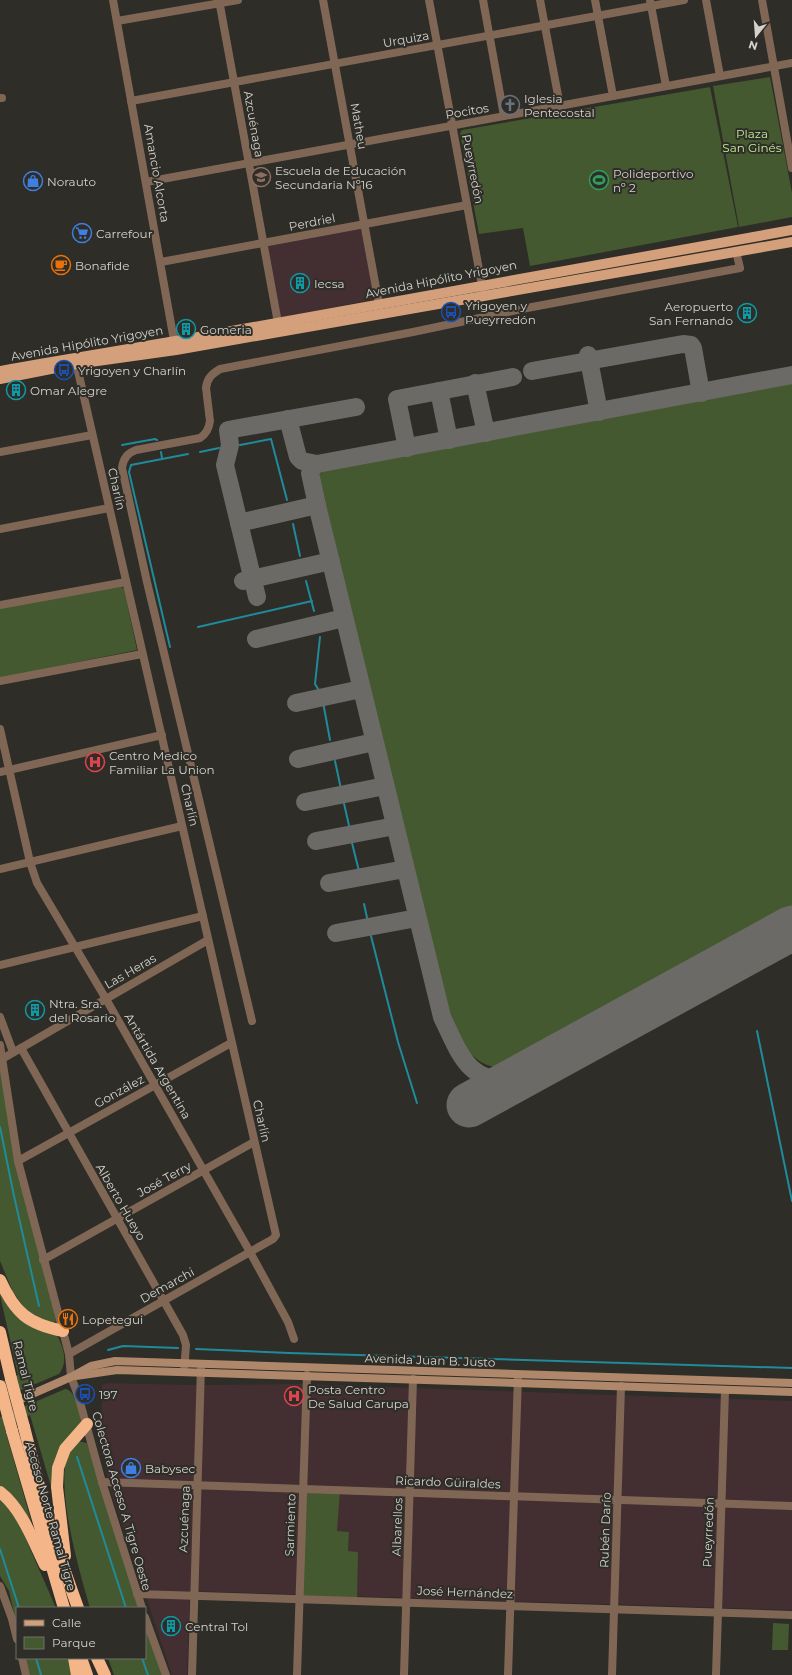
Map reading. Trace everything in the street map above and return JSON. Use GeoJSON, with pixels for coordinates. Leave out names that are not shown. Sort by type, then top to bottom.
{"type":"FeatureCollection","features":[{"type":"Feature","properties":{"kind":"highway"},"geometry":{"type":"LineString","coordinates":[[0,1280],[15,1308],[29,1320],[44,1327],[63,1331]]}},
{"type":"Feature","properties":{"kind":"highway","name":"Ramal Tigre"},"geometry":{"type":"LineString","coordinates":[[0,1332],[24,1427]]}},
{"type":"Feature","properties":{"kind":"highway","name":"Acceso Norte Ramal Tigre"},"geometry":{"type":"LineString","coordinates":[[0,1386],[64,1607]]}},
{"type":"Feature","properties":{"kind":"highway"},"geometry":{"type":"LineString","coordinates":[[76,1603],[65,1553],[57,1478],[60,1459],[65,1449],[86,1424]]}},
{"type":"Feature","properties":{"kind":"highway","name":"Acceso Norte Ramal Tigre"},"geometry":{"type":"LineString","coordinates":[[24,1427],[50,1529],[76,1603]]}},
{"type":"Feature","properties":{"kind":"highway"},"geometry":{"type":"LineString","coordinates":[[0,1492],[14,1507],[24,1522],[60,1594]]}},
{"type":"Feature","properties":{"kind":"highway"},"geometry":{"type":"LineString","coordinates":[[74,1659],[77,1675]]}},
{"type":"Feature","properties":{"kind":"highway"},"geometry":{"type":"LineString","coordinates":[[81,1659],[87,1675]]}},
{"type":"Feature","properties":{"kind":"highway"},"geometry":{"type":"LineString","coordinates":[[96,1659],[100,1675]]}},
{"type":"Feature","properties":{"kind":"highway"},"geometry":{"type":"LineString","coordinates":[[97,1659],[105,1675]]}},
{"type":"Feature","properties":{"kind":"main road","name":"Avenida Hipólito Yrigoyen"},"geometry":{"type":"LineString","coordinates":[[175,346],[278,323],[347,310],[792,230]]}},
{"type":"Feature","properties":{"kind":"main road","name":"Avenida Hipólito Yrigoyen"},"geometry":{"type":"LineString","coordinates":[[0,371],[349,320],[792,242]]}},
{"type":"Feature","properties":{"kind":"main road"},"geometry":{"type":"LineString","coordinates":[[347,310],[349,320]]}},
{"type":"Feature","properties":{"kind":"main road","name":"Avenida Hipólito Yrigoyen"},"geometry":{"type":"LineString","coordinates":[[0,379],[76,360]]}},
{"type":"Feature","properties":{"kind":"main road","name":"Avenida Juan B. Justo"},"geometry":{"type":"LineString","coordinates":[[23,1398],[71,1377],[90,1366],[115,1361],[184,1368],[201,1372],[621,1386],[725,1391],[792,1392]]}},
{"type":"Feature","properties":{"kind":"main road","name":"Avenida Juan B. Justo"},"geometry":{"type":"LineString","coordinates":[[184,1368],[201,1364],[792,1383]]}},
{"type":"Feature","properties":{"kind":"street","name":"Amancio Alcorta"},"geometry":{"type":"LineString","coordinates":[[113,0],[175,346]]}},
{"type":"Feature","properties":{"kind":"street"},"geometry":{"type":"LineString","coordinates":[[117,21],[219,2],[238,0]]}},
{"type":"Feature","properties":{"kind":"street","name":"Matheu"},"geometry":{"type":"LineString","coordinates":[[323,0],[379,304]]}},
{"type":"Feature","properties":{"kind":"street","name":"Pueyrredón"},"geometry":{"type":"LineString","coordinates":[[429,0],[484,296]]}},
{"type":"Feature","properties":{"kind":"street"},"geometry":{"type":"LineString","coordinates":[[483,0],[504,116]]}},
{"type":"Feature","properties":{"kind":"street"},"geometry":{"type":"LineString","coordinates":[[540,0],[560,106]]}},
{"type":"Feature","properties":{"kind":"street"},"geometry":{"type":"LineString","coordinates":[[595,0],[613,96]]}},
{"type":"Feature","properties":{"kind":"street","name":"Urquiza"},"geometry":{"type":"LineString","coordinates":[[131,101],[598,16],[651,3],[684,0]]}},
{"type":"Feature","properties":{"kind":"street"},"geometry":{"type":"LineString","coordinates":[[706,0],[720,76]]}},
{"type":"Feature","properties":{"kind":"street"},"geometry":{"type":"LineString","coordinates":[[762,0],[790,145],[792,168]]}},
{"type":"Feature","properties":{"kind":"street","name":"Azcuénaga"},"geometry":{"type":"LineString","coordinates":[[219,2],[278,323]]}},
{"type":"Feature","properties":{"kind":"street"},"geometry":{"type":"LineString","coordinates":[[651,3],[666,86]]}},
{"type":"Feature","properties":{"kind":"street","name":"Pocitos"},"geometry":{"type":"LineString","coordinates":[[146,182],[792,63]]}},
{"type":"Feature","properties":{"kind":"street","name":"Perdriel"},"geometry":{"type":"LineString","coordinates":[[161,262],[467,205]]}},
{"type":"Feature","properties":{"kind":"street"},"geometry":{"type":"LineString","coordinates":[[252,1021],[147,582],[122,468],[125,458],[131,452],[136,450],[200,438],[204,435],[209,427],[210,421],[206,383],[212,374],[220,369],[413,332],[526,308],[740,268],[736,251]]}},
{"type":"Feature","properties":{"kind":"street","name":"Charlín"},"geometry":{"type":"LineString","coordinates":[[76,360],[276,1235]]}},
{"type":"Feature","properties":{"kind":"street"},"geometry":{"type":"LineString","coordinates":[[0,452],[92,435]]}},
{"type":"Feature","properties":{"kind":"street"},"geometry":{"type":"LineString","coordinates":[[0,529],[109,508]]}},
{"type":"Feature","properties":{"kind":"street"},"geometry":{"type":"LineString","coordinates":[[0,605],[126,582]]}},
{"type":"Feature","properties":{"kind":"street"},"geometry":{"type":"LineString","coordinates":[[0,681],[142,654]]}},
{"type":"Feature","properties":{"kind":"street","name":"Antártida Argentina"},"geometry":{"type":"LineString","coordinates":[[0,729],[30,862],[37,882],[204,1170],[288,1322],[294,1339]]}},
{"type":"Feature","properties":{"kind":"street"},"geometry":{"type":"LineString","coordinates":[[0,772],[162,735]]}},
{"type":"Feature","properties":{"kind":"street"},"geometry":{"type":"LineString","coordinates":[[0,869],[182,826]]}},
{"type":"Feature","properties":{"kind":"street"},"geometry":{"type":"LineString","coordinates":[[0,965],[203,916]]}},
{"type":"Feature","properties":{"kind":"street","name":"Las Heras"},"geometry":{"type":"LineString","coordinates":[[2,1059],[208,940]]}},
{"type":"Feature","properties":{"kind":"street","name":"Alberto Hueyo"},"geometry":{"type":"LineString","coordinates":[[0,1017],[17,1050],[68,1133],[164,1301],[185,1342],[184,1368]]}},
{"type":"Feature","properties":{"kind":"street","name":"González"},"geometry":{"type":"LineString","coordinates":[[18,1161],[231,1042]]}},
{"type":"Feature","properties":{"kind":"street","name":"Colectora Acceso A Tigre Oeste"},"geometry":{"type":"LineString","coordinates":[[0,1045],[18,1161],[63,1331],[71,1377],[78,1395],[102,1482],[136,1594],[142,1607]]}},
{"type":"Feature","properties":{"kind":"street","name":"José Terry"},"geometry":{"type":"LineString","coordinates":[[43,1260],[254,1142]]}},
{"type":"Feature","properties":{"kind":"street","name":"Demarchi"},"geometry":{"type":"LineString","coordinates":[[68,1354],[273,1239],[276,1235]]}},
{"type":"Feature","properties":{"kind":"street","name":"Azcuénaga"},"geometry":{"type":"LineString","coordinates":[[192,1675],[201,1364]]}},
{"type":"Feature","properties":{"kind":"street"},"geometry":{"type":"LineString","coordinates":[[508,1675],[518,1374]]}},
{"type":"Feature","properties":{"kind":"street","name":"Sarmiento"},"geometry":{"type":"LineString","coordinates":[[297,1675],[307,1376]]}},
{"type":"Feature","properties":{"kind":"street","name":"Albarellos"},"geometry":{"type":"LineString","coordinates":[[404,1675],[413,1379]]}},
{"type":"Feature","properties":{"kind":"street","name":"Rubén Darío"},"geometry":{"type":"LineString","coordinates":[[612,1675],[621,1386]]}},
{"type":"Feature","properties":{"kind":"street","name":"Pueyrredón"},"geometry":{"type":"LineString","coordinates":[[716,1675],[725,1391]]}},
{"type":"Feature","properties":{"kind":"street","name":"Ricardo Güiraldes"},"geometry":{"type":"LineString","coordinates":[[102,1482],[792,1506]]}},
{"type":"Feature","properties":{"kind":"street"},"geometry":{"type":"LineString","coordinates":[[1,1589],[16,1636]]}},
{"type":"Feature","properties":{"kind":"street","name":"José Hernández"},"geometry":{"type":"LineString","coordinates":[[136,1594],[792,1615]]}},
{"type":"Feature","properties":{"kind":"street"},"geometry":{"type":"LineString","coordinates":[[146,1620],[166,1675]]}},
{"type":"Feature","properties":{"kind":"street"},"geometry":{"type":"LineString","coordinates":[[22,1659],[26,1675]]}},
{"type":"Feature","properties":{"kind":"shaded area"},"geometry":{"type":"Polygon","coordinates":[[[362,227],[375,299],[280,318],[266,245],[362,227]]]}},
{"type":"Feature","properties":{"kind":"shaded area"},"geometry":{"type":"Polygon","coordinates":[[[107,1383],[192,1385],[301,1384],[792,1401],[792,1610],[190,1591],[187,1675],[172,1675],[110,1489],[101,1447],[102,1385],[107,1383]]]}},
{"type":"Feature","properties":{"kind":"green space","name":"Plaza San Ginés"},"geometry":{"type":"Polygon","coordinates":[[[770,77],[792,193],[792,217],[739,227],[713,86],[770,77]]]}},
{"type":"Feature","properties":{"kind":"green space","name":"Polideportivo nº 2"},"geometry":{"type":"Polygon","coordinates":[[[710,87],[738,227],[530,266],[523,228],[479,234],[460,133],[462,130],[710,87]]]}},
{"type":"Feature","properties":{"kind":"green space"},"geometry":{"type":"Polygon","coordinates":[[[792,384],[792,911],[509,1067],[495,1067],[483,1063],[473,1056],[458,1036],[444,1000],[319,475],[324,470],[792,384]]]}},
{"type":"Feature","properties":{"kind":"green space"},"geometry":{"type":"Polygon","coordinates":[[[121,587],[124,589],[137,650],[0,678],[0,608],[121,587]]]}},
{"type":"Feature","properties":{"kind":"green space"},"geometry":{"type":"Polygon","coordinates":[[[0,1062],[56,1321],[51,1325],[42,1323],[26,1310],[13,1292],[0,1261],[0,1062]]]}},
{"type":"Feature","properties":{"kind":"green space"},"geometry":{"type":"Polygon","coordinates":[[[0,1282],[12,1305],[58,1337],[62,1346],[64,1361],[62,1370],[59,1374],[0,1399],[0,1382],[18,1375],[0,1295],[0,1282]]]}},
{"type":"Feature","properties":{"kind":"green space"},"geometry":{"type":"Polygon","coordinates":[[[65,1389],[72,1394],[77,1402],[81,1422],[63,1447],[57,1507],[30,1415],[4,1426],[36,1538],[0,1487],[0,1417],[65,1389]]]}},
{"type":"Feature","properties":{"kind":"green space"},"geometry":{"type":"Polygon","coordinates":[[[77,1441],[87,1443],[142,1607],[90,1607],[80,1572],[66,1505],[64,1484],[65,1465],[69,1449],[77,1441]]]}},
{"type":"Feature","properties":{"kind":"green space"},"geometry":{"type":"Polygon","coordinates":[[[303,1489],[340,1491],[337,1531],[349,1532],[348,1551],[358,1552],[357,1601],[300,1599],[303,1489]]]}},
{"type":"Feature","properties":{"kind":"green space"},"geometry":{"type":"Polygon","coordinates":[[[0,1496],[17,1519],[56,1607],[16,1607],[16,1622],[9,1591],[0,1576],[0,1496]]]}},
{"type":"Feature","properties":{"kind":"green space"},"geometry":{"type":"Polygon","coordinates":[[[146,1619],[165,1675],[114,1675],[108,1659],[146,1659],[146,1619]]]}},
{"type":"Feature","properties":{"kind":"green space"},"geometry":{"type":"Polygon","coordinates":[[[773,1623],[789,1624],[788,1650],[772,1650],[773,1623]]]}},
{"type":"Feature","properties":{"kind":"green space"},"geometry":{"type":"Polygon","coordinates":[[[26,1659],[69,1659],[73,1675],[30,1675],[26,1659]]]}},
{"type":"Feature","properties":{"kind":"waterway"},"geometry":{"type":"LineString","coordinates":[[122,445],[155,439],[157,440]]}},
{"type":"Feature","properties":{"kind":"waterway"},"geometry":{"type":"LineString","coordinates":[[240,445],[271,439],[287,500]]}},
{"type":"Feature","properties":{"kind":"waterway"},"geometry":{"type":"LineString","coordinates":[[200,452],[219,448]]}},
{"type":"Feature","properties":{"kind":"waterway"},"geometry":{"type":"LineString","coordinates":[[161,452],[162,458]]}},
{"type":"Feature","properties":{"kind":"waterway"},"geometry":{"type":"LineString","coordinates":[[170,647],[129,472],[131,465],[188,454]]}},
{"type":"Feature","properties":{"kind":"waterway"},"geometry":{"type":"LineString","coordinates":[[293,524],[300,556]]}},
{"type":"Feature","properties":{"kind":"waterway"},"geometry":{"type":"LineString","coordinates":[[306,581],[314,611]]}},
{"type":"Feature","properties":{"kind":"waterway"},"geometry":{"type":"LineString","coordinates":[[198,627],[312,601]]}},
{"type":"Feature","properties":{"kind":"waterway"},"geometry":{"type":"LineString","coordinates":[[320,637],[315,684],[320,692]]}},
{"type":"Feature","properties":{"kind":"waterway"},"geometry":{"type":"LineString","coordinates":[[323,702],[330,740]]}},
{"type":"Feature","properties":{"kind":"waterway"},"geometry":{"type":"LineString","coordinates":[[335,761],[341,789]]}},
{"type":"Feature","properties":{"kind":"waterway"},"geometry":{"type":"LineString","coordinates":[[343,799],[350,830]]}},
{"type":"Feature","properties":{"kind":"waterway"},"geometry":{"type":"LineString","coordinates":[[351,839],[359,871]]}},
{"type":"Feature","properties":{"kind":"waterway"},"geometry":{"type":"LineString","coordinates":[[364,904],[368,922]]}},
{"type":"Feature","properties":{"kind":"waterway"},"geometry":{"type":"LineString","coordinates":[[371,936],[398,1042],[417,1103]]}},
{"type":"Feature","properties":{"kind":"waterway"},"geometry":{"type":"LineString","coordinates":[[757,1031],[792,1201]]}},
{"type":"Feature","properties":{"kind":"waterway"},"geometry":{"type":"LineString","coordinates":[[0,1127],[39,1306]]}},
{"type":"Feature","properties":{"kind":"waterway"},"geometry":{"type":"LineString","coordinates":[[108,1350],[123,1346],[178,1348]]}},
{"type":"Feature","properties":{"kind":"waterway"},"geometry":{"type":"LineString","coordinates":[[196,1349],[792,1368]]}},
{"type":"Feature","properties":{"kind":"waterway"},"geometry":{"type":"LineString","coordinates":[[77,1457],[126,1607]]}},
{"type":"Feature","properties":{"kind":"waterway"},"geometry":{"type":"LineString","coordinates":[[0,1549],[19,1607]]}},
{"type":"Feature","properties":{"kind":"waterway"},"geometry":{"type":"LineString","coordinates":[[36,1659],[41,1675]]}},
{"type":"Feature","properties":{"kind":"waterway"},"geometry":{"type":"LineString","coordinates":[[142,1659],[148,1675]]}},
{"type":"Feature","properties":{"kind":"taxiway"},"geometry":{"type":"LineString","coordinates":[[532,371],[683,344],[691,345],[693,348],[701,393]]}},
{"type":"Feature","properties":{"kind":"taxiway"},"geometry":{"type":"LineString","coordinates":[[588,355],[599,412]]}},
{"type":"Feature","properties":{"kind":"taxiway"},"geometry":{"type":"LineString","coordinates":[[288,419],[298,457],[302,461],[317,464],[792,375]]}},
{"type":"Feature","properties":{"kind":"taxiway"},"geometry":{"type":"LineString","coordinates":[[407,448],[397,399],[513,377]]}},
{"type":"Feature","properties":{"kind":"taxiway"},"geometry":{"type":"LineString","coordinates":[[475,383],[486,433]]}},
{"type":"Feature","properties":{"kind":"taxiway"},"geometry":{"type":"LineString","coordinates":[[439,391],[449,440]]}},
{"type":"Feature","properties":{"kind":"taxiway"},"geometry":{"type":"LineString","coordinates":[[257,597],[225,465],[230,445],[228,430],[356,407]]}},
{"type":"Feature","properties":{"kind":"taxiway"},"geometry":{"type":"LineString","coordinates":[[317,464],[310,473],[317,505],[442,1017],[461,1055],[476,1072],[487,1077],[500,1080],[516,1080]]}},
{"type":"Feature","properties":{"kind":"taxiway"},"geometry":{"type":"LineString","coordinates":[[239,523],[317,505]]}},
{"type":"Feature","properties":{"kind":"taxiway"},"geometry":{"type":"LineString","coordinates":[[243,581],[331,561]]}},
{"type":"Feature","properties":{"kind":"taxiway"},"geometry":{"type":"LineString","coordinates":[[256,639],[344,618]]}},
{"type":"Feature","properties":{"kind":"taxiway"},"geometry":{"type":"LineString","coordinates":[[296,703],[361,689]]}},
{"type":"Feature","properties":{"kind":"taxiway"},"geometry":{"type":"LineString","coordinates":[[298,759],[374,742]]}},
{"type":"Feature","properties":{"kind":"taxiway"},"geometry":{"type":"LineString","coordinates":[[305,802],[385,786]]}},
{"type":"Feature","properties":{"kind":"taxiway"},"geometry":{"type":"LineString","coordinates":[[316,841],[395,826]]}},
{"type":"Feature","properties":{"kind":"taxiway"},"geometry":{"type":"LineString","coordinates":[[329,883],[405,869]]}},
{"type":"Feature","properties":{"kind":"taxiway"},"geometry":{"type":"LineString","coordinates":[[336,933],[417,918]]}},
{"type":"Feature","properties":{"kind":"runway"},"geometry":{"type":"LineString","coordinates":[[469,1105],[792,928]]}},
{"type":"Feature","properties":{"kind":"place","name":"Iglesia Pentecostal"},"geometry":{"type":"Point","coordinates":[510,105]}},
{"type":"Feature","properties":{"kind":"place","name":"Escuela de Educación Secundaria Nº16"},"geometry":{"type":"Point","coordinates":[261,177]}},
{"type":"Feature","properties":{"kind":"place","name":"Polideportivo nº 2"},"geometry":{"type":"Point","coordinates":[599,180]}},
{"type":"Feature","properties":{"kind":"place","name":"Norauto"},"geometry":{"type":"Point","coordinates":[33,181]}},
{"type":"Feature","properties":{"kind":"place","name":"Carrefour"},"geometry":{"type":"Point","coordinates":[82,233]}},
{"type":"Feature","properties":{"kind":"place","name":"Bonafide"},"geometry":{"type":"Point","coordinates":[61,265]}},
{"type":"Feature","properties":{"kind":"place","name":"Iecsa"},"geometry":{"type":"Point","coordinates":[300,283]}},
{"type":"Feature","properties":{"kind":"place","name":"Yrigoyen y Pueyrredón"},"geometry":{"type":"Point","coordinates":[451,312]}},
{"type":"Feature","properties":{"kind":"place","name":"Aeropuerto San Fernando"},"geometry":{"type":"Point","coordinates":[747,313]}},
{"type":"Feature","properties":{"kind":"place","name":"Gomeria"},"geometry":{"type":"Point","coordinates":[186,329]}},
{"type":"Feature","properties":{"kind":"place","name":"Yrigoyen y Charlín"},"geometry":{"type":"Point","coordinates":[64,370]}},
{"type":"Feature","properties":{"kind":"place","name":"Omar Alegre"},"geometry":{"type":"Point","coordinates":[16,390]}},
{"type":"Feature","properties":{"kind":"place","name":"Centro Medico Familiar La Union"},"geometry":{"type":"Point","coordinates":[95,762]}},
{"type":"Feature","properties":{"kind":"place","name":"Ntra. Sra. del Rosario"},"geometry":{"type":"Point","coordinates":[35,1010]}},
{"type":"Feature","properties":{"kind":"place","name":"Lopetegui"},"geometry":{"type":"Point","coordinates":[68,1319]}},
{"type":"Feature","properties":{"kind":"place","name":"197"},"geometry":{"type":"Point","coordinates":[85,1394]}},
{"type":"Feature","properties":{"kind":"place","name":"Posta Centro De Salud Carupa"},"geometry":{"type":"Point","coordinates":[294,1396]}},
{"type":"Feature","properties":{"kind":"place","name":"Babysec"},"geometry":{"type":"Point","coordinates":[131,1468]}},
{"type":"Feature","properties":{"kind":"place","name":"Central Tol"},"geometry":{"type":"Point","coordinates":[171,1626]}}]}
